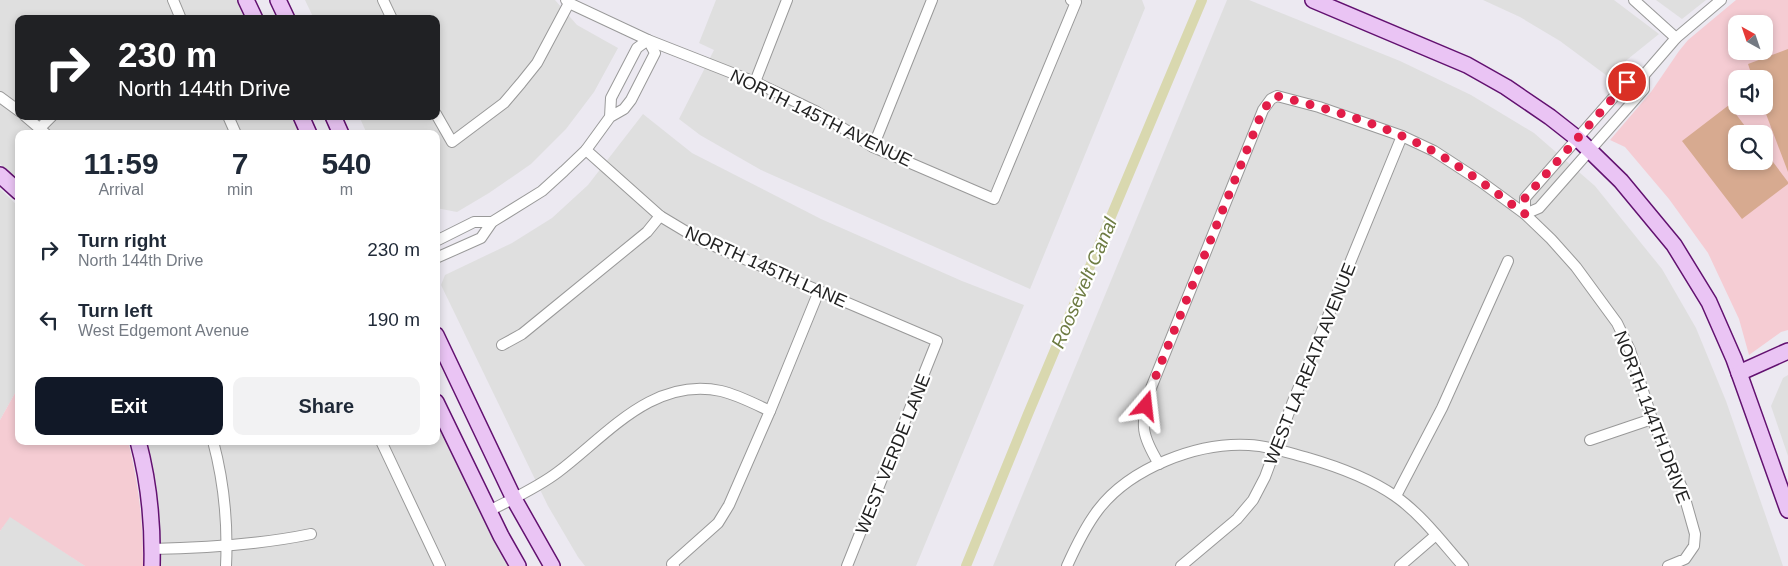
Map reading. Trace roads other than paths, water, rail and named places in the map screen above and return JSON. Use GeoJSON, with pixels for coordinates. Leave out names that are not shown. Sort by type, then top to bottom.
{"type":"FeatureCollection","features":[{"type":"Feature","properties":{"kind":"main road"},"geometry":{"type":"LineString","coordinates":[[246,0],[253,15]]}},
{"type":"Feature","properties":{"kind":"main road"},"geometry":{"type":"LineString","coordinates":[[278,0],[285,15]]}},
{"type":"Feature","properties":{"kind":"main road"},"geometry":{"type":"LineString","coordinates":[[1312,0],[1467,65],[1550,117],[1590,149],[1621,181],[1674,245],[1709,302],[1723,331],[1739,373],[1788,510]]}},
{"type":"Feature","properties":{"kind":"main road"},"geometry":{"type":"LineString","coordinates":[[0,175],[15,188]]}},
{"type":"Feature","properties":{"kind":"main road"},"geometry":{"type":"LineString","coordinates":[[440,343],[514,499],[552,566]]}},
{"type":"Feature","properties":{"kind":"main road"},"geometry":{"type":"LineString","coordinates":[[1739,373],[1788,351]]}},
{"type":"Feature","properties":{"kind":"main road"},"geometry":{"type":"LineString","coordinates":[[440,410],[518,566]]}},
{"type":"Feature","properties":{"kind":"main road"},"geometry":{"type":"LineString","coordinates":[[139,445],[148,484],[152,566]]}},
{"type":"Feature","properties":{"kind":"street"},"geometry":{"type":"LineString","coordinates":[[173,0],[180,15]]}},
{"type":"Feature","properties":{"kind":"street"},"geometry":{"type":"LineString","coordinates":[[383,0],[390,15]]}},
{"type":"Feature","properties":{"kind":"street"},"geometry":{"type":"LineString","coordinates":[[755,82],[787,0]]}},
{"type":"Feature","properties":{"kind":"street"},"geometry":{"type":"LineString","coordinates":[[873,147],[932,0]]}},
{"type":"Feature","properties":{"kind":"street"},"geometry":{"type":"LineString","coordinates":[[1634,0],[1676,38]]}},
{"type":"Feature","properties":{"kind":"street"},"geometry":{"type":"LineString","coordinates":[[1644,75],[1644,89],[1540,208],[1525,214],[1525,198],[1627,82],[1644,75],[1676,38],[1721,0]]}},
{"type":"Feature","properties":{"kind":"street","name":"NORTH 145TH AVENUE"},"geometry":{"type":"LineString","coordinates":[[567,2],[648,40],[755,82],[817,112],[873,147],[994,199],[1073,1]]}},
{"type":"Feature","properties":{"kind":"street"},"geometry":{"type":"LineString","coordinates":[[439,120],[452,142],[504,103],[537,63],[567,2]]}},
{"type":"Feature","properties":{"kind":"street"},"geometry":{"type":"LineString","coordinates":[[440,256],[481,238],[492,222],[542,191],[586,150],[610,117],[624,109],[631,100],[655,53],[648,40],[637,48],[611,98],[610,117]]}},
{"type":"Feature","properties":{"kind":"street","name":"NORTH 144TH DRIVE"},"geometry":{"type":"LineString","coordinates":[[1159,464],[1145,436],[1143,419],[1149,393],[1263,110],[1277,96],[1319,107],[1402,136],[1434,151],[1525,214],[1576,267],[1617,323],[1630,350],[1652,419],[1682,488],[1695,534],[1694,546],[1686,559],[1668,566]]}},
{"type":"Feature","properties":{"kind":"street"},"geometry":{"type":"LineString","coordinates":[[0,97],[15,108]]}},
{"type":"Feature","properties":{"kind":"street"},"geometry":{"type":"LineString","coordinates":[[30,120],[42,130]]}},
{"type":"Feature","properties":{"kind":"street","name":"WEST LA REATA AVENUE"},"geometry":{"type":"LineString","coordinates":[[1181,566],[1238,519],[1252,500],[1265,477],[1296,394],[1402,136]]}},
{"type":"Feature","properties":{"kind":"street","name":"NORTH 145TH LANE"},"geometry":{"type":"LineString","coordinates":[[586,150],[660,216],[700,240],[937,341]]}},
{"type":"Feature","properties":{"kind":"street"},"geometry":{"type":"LineString","coordinates":[[502,345],[530,328],[647,232],[660,216]]}},
{"type":"Feature","properties":{"kind":"street"},"geometry":{"type":"LineString","coordinates":[[440,239],[474,222],[492,222]]}},
{"type":"Feature","properties":{"kind":"street"},"geometry":{"type":"LineString","coordinates":[[1396,496],[1442,408],[1508,261]]}},
{"type":"Feature","properties":{"kind":"street"},"geometry":{"type":"LineString","coordinates":[[673,565],[718,523],[725,511],[770,411],[819,291]]}},
{"type":"Feature","properties":{"kind":"street","name":"WEST VERDE LANE"},"geometry":{"type":"LineString","coordinates":[[847,566],[937,341]]}},
{"type":"Feature","properties":{"kind":"street"},"geometry":{"type":"LineString","coordinates":[[489,511],[514,499],[557,473],[634,410],[668,394],[689,389],[720,391],[770,411]]}},
{"type":"Feature","properties":{"kind":"street"},"geometry":{"type":"LineString","coordinates":[[1590,440],[1652,419]]}},
{"type":"Feature","properties":{"kind":"street"},"geometry":{"type":"LineString","coordinates":[[214,445],[222,485],[227,547],[226,566]]}},
{"type":"Feature","properties":{"kind":"street"},"geometry":{"type":"LineString","coordinates":[[383,445],[440,566]]}},
{"type":"Feature","properties":{"kind":"street"},"geometry":{"type":"LineString","coordinates":[[1067,566],[1081,534],[1099,508],[1126,482],[1159,464],[1186,453],[1205,449],[1249,445],[1275,449],[1325,463],[1359,476],[1396,496],[1436,535],[1463,566]]}},
{"type":"Feature","properties":{"kind":"street"},"geometry":{"type":"LineString","coordinates":[[152,549],[227,547],[311,534]]}},
{"type":"Feature","properties":{"kind":"street"},"geometry":{"type":"LineString","coordinates":[[1400,566],[1436,535]]}},
{"type":"Feature","properties":{"kind":"waterway","name":"Roosevelt Canal"},"geometry":{"type":"LineString","coordinates":[[966,566],[1202,0]]}}]}
